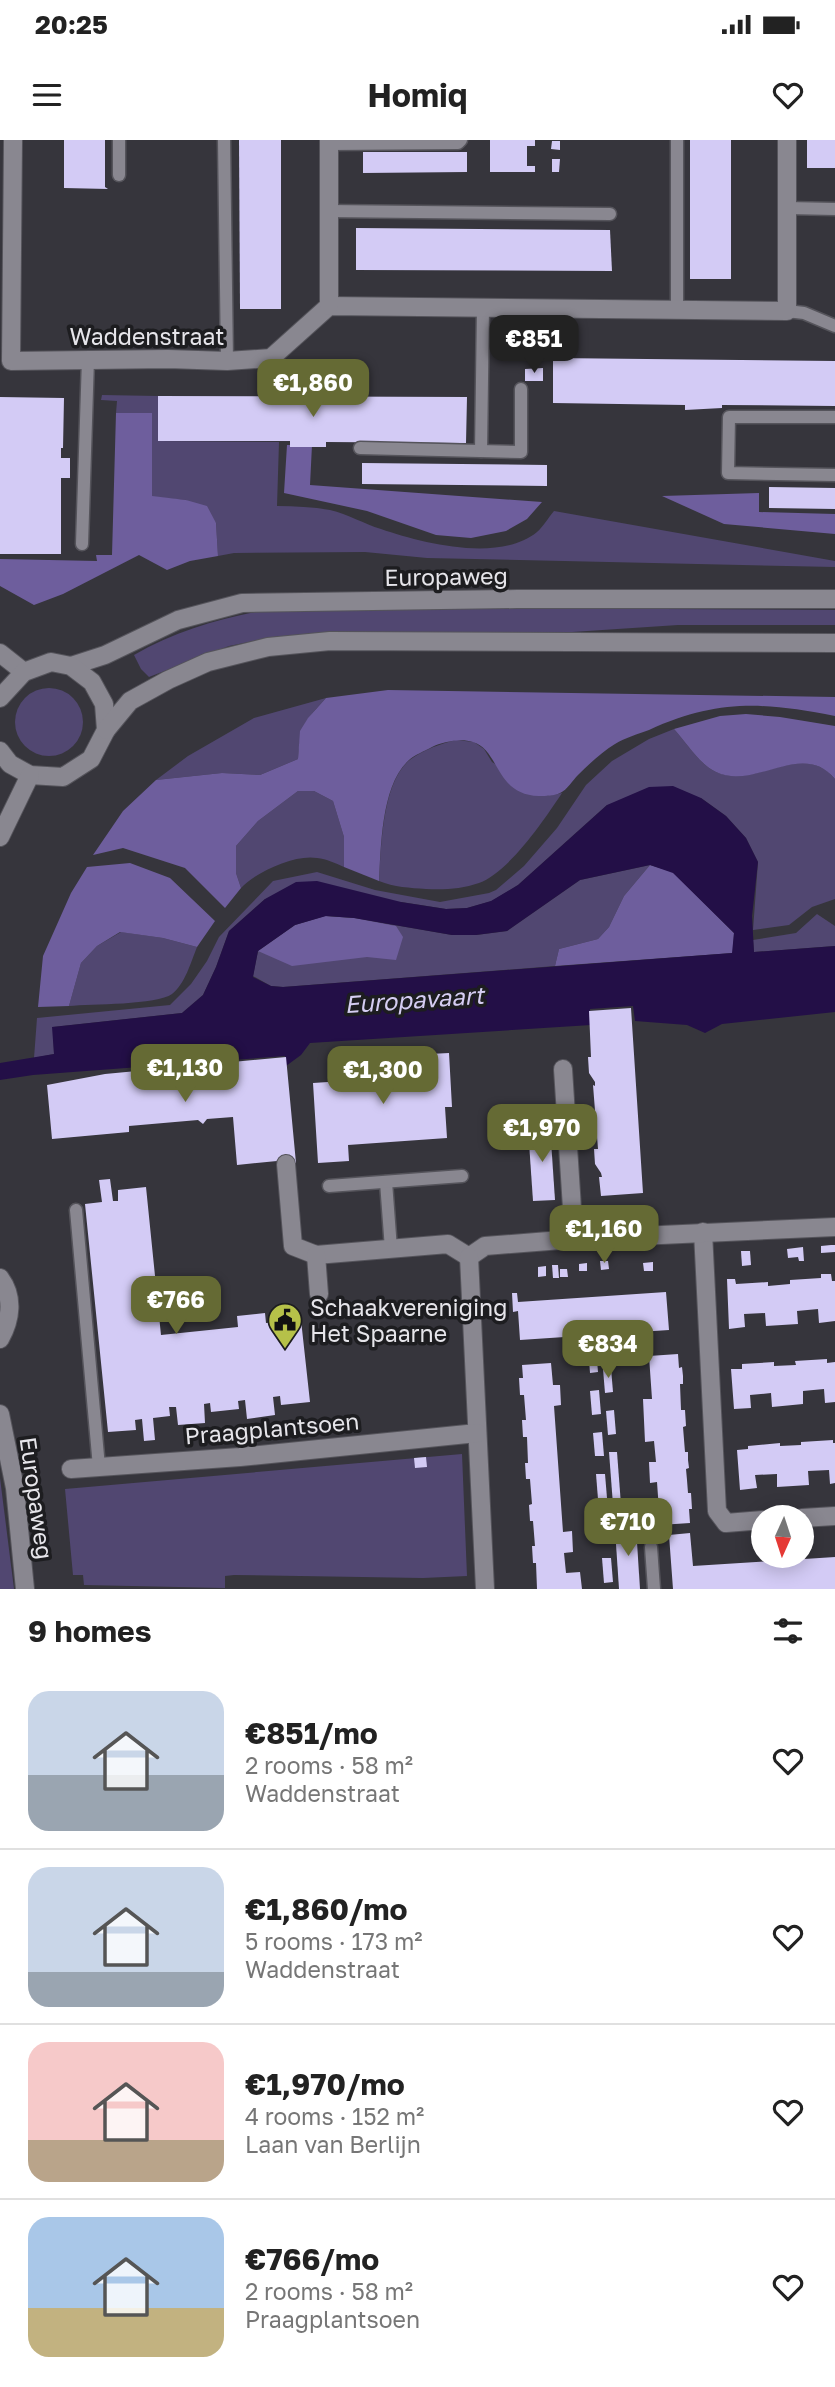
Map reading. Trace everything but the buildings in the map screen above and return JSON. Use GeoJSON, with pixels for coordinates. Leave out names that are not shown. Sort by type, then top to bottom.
{"type":"FeatureCollection","features":[{"type":"Feature","properties":{"kind":"street","name":"Waddenstraat"},"geometry":{"type":"LineString","coordinates":[[13,140],[11,360],[227,361],[271,358],[329,306]]}},
{"type":"Feature","properties":{"kind":"street"},"geometry":{"type":"LineString","coordinates":[[329,142],[329,306],[787,311],[787,140]]}},
{"type":"Feature","properties":{"kind":"street","name":"Europaweg"},"geometry":{"type":"LineString","coordinates":[[24,672],[51,662],[71,666],[105,654],[178,620],[242,603],[517,599],[835,599]]}},
{"type":"Feature","properties":{"kind":"street"},"geometry":{"type":"LineString","coordinates":[[0,755],[30,775],[63,777],[91,760],[106,730],[130,701],[167,680],[208,662],[268,647],[330,641],[835,643]]}},
{"type":"Feature","properties":{"kind":"street"},"geometry":{"type":"LineString","coordinates":[[0,653],[24,672],[0,698]]}},
{"type":"Feature","properties":{"kind":"street"},"geometry":{"type":"LineString","coordinates":[[71,666],[92,682],[104,704],[106,730]]}},
{"type":"Feature","properties":{"kind":"street"},"geometry":{"type":"LineString","coordinates":[[0,837],[30,775]]}},
{"type":"Feature","properties":{"kind":"street"},"geometry":{"type":"LineString","coordinates":[[563,1069],[574,1238]]}},
{"type":"Feature","properties":{"kind":"street"},"geometry":{"type":"LineString","coordinates":[[286,1164],[293,1246],[316,1255],[448,1244],[469,1257]]}},
{"type":"Feature","properties":{"kind":"street"},"geometry":{"type":"LineString","coordinates":[[469,1257],[485,1246],[574,1238],[835,1227]]}},
{"type":"Feature","properties":{"kind":"street"},"geometry":{"type":"LineString","coordinates":[[703,1232],[717,1510],[726,1523],[751,1521]]}},
{"type":"Feature","properties":{"kind":"street"},"geometry":{"type":"LineString","coordinates":[[316,1255],[319,1294]]}},
{"type":"Feature","properties":{"kind":"street"},"geometry":{"type":"LineString","coordinates":[[469,1257],[485,1589]]}},
{"type":"Feature","properties":{"kind":"street"},"geometry":{"type":"LineString","coordinates":[[0,1278],[9,1297],[10,1312],[0,1339]]}},
{"type":"Feature","properties":{"kind":"street","name":"Europaweg"},"geometry":{"type":"LineString","coordinates":[[0,1414],[15,1488],[25,1589]]}},
{"type":"Feature","properties":{"kind":"street","name":"Praagplantsoen"},"geometry":{"type":"LineString","coordinates":[[71,1469],[240,1457],[477,1433]]}},
{"type":"Feature","properties":{"kind":"street"},"geometry":{"type":"LineString","coordinates":[[814,1517],[835,1516]]}},
{"type":"Feature","properties":{"kind":"lane"},"geometry":{"type":"LineString","coordinates":[[119,140],[119,175]]}},
{"type":"Feature","properties":{"kind":"lane"},"geometry":{"type":"LineString","coordinates":[[224,140],[227,361]]}},
{"type":"Feature","properties":{"kind":"lane"},"geometry":{"type":"LineString","coordinates":[[329,142],[458,143],[461,140]]}},
{"type":"Feature","properties":{"kind":"lane"},"geometry":{"type":"LineString","coordinates":[[677,140],[677,310]]}},
{"type":"Feature","properties":{"kind":"lane"},"geometry":{"type":"LineString","coordinates":[[787,208],[835,209]]}},
{"type":"Feature","properties":{"kind":"lane"},"geometry":{"type":"LineString","coordinates":[[327,211],[610,214]]}},
{"type":"Feature","properties":{"kind":"lane"},"geometry":{"type":"LineString","coordinates":[[481,450],[483,308]]}},
{"type":"Feature","properties":{"kind":"lane"},"geometry":{"type":"LineString","coordinates":[[787,311],[804,313],[835,326]]}},
{"type":"Feature","properties":{"kind":"lane"},"geometry":{"type":"LineString","coordinates":[[82,544],[88,359]]}},
{"type":"Feature","properties":{"kind":"lane"},"geometry":{"type":"LineString","coordinates":[[360,448],[521,452],[522,389]]}},
{"type":"Feature","properties":{"kind":"lane"},"geometry":{"type":"LineString","coordinates":[[835,417],[729,417],[728,473],[835,475]]}},
{"type":"Feature","properties":{"kind":"lane"},"geometry":{"type":"LineString","coordinates":[[329,1186],[462,1176]]}},
{"type":"Feature","properties":{"kind":"lane"},"geometry":{"type":"LineString","coordinates":[[386,1182],[391,1249]]}},
{"type":"Feature","properties":{"kind":"lane"},"geometry":{"type":"LineString","coordinates":[[76,1210],[99,1467]]}},
{"type":"Feature","properties":{"kind":"lane"},"geometry":{"type":"LineString","coordinates":[[651,1546],[654,1589]]}},
{"type":"Feature","properties":{"kind":"shaded area"},"geometry":{"type":"Polygon","coordinates":[[[102,395],[158,396],[159,441],[279,442],[277,506],[330,510],[417,540],[460,547],[502,547],[537,532],[554,511],[835,561],[835,567],[427,558],[365,552],[234,553],[218,556],[216,523],[186,500],[152,497],[152,413],[116,413],[117,401],[101,400],[102,395]]]}},
{"type":"Feature","properties":{"kind":"shaded area"},"geometry":{"type":"Polygon","coordinates":[[[116,413],[152,413],[152,496],[186,500],[207,506],[216,523],[218,556],[190,561],[167,570],[139,555],[63,594],[34,605],[0,586],[0,559],[97,561],[96,555],[112,555],[116,413]]]}},
{"type":"Feature","properties":{"kind":"shaded area"},"geometry":{"type":"Polygon","coordinates":[[[287,445],[312,445],[310,485],[542,502],[527,519],[506,531],[471,538],[436,535],[367,511],[284,493],[287,445]]]}},
{"type":"Feature","properties":{"kind":"shaded area"},"geometry":{"type":"Polygon","coordinates":[[[759,493],[759,512],[835,514],[835,534],[724,524],[662,496],[759,493]]]}},
{"type":"Feature","properties":{"kind":"shaded area"},"geometry":{"type":"Polygon","coordinates":[[[281,607],[835,610],[835,625],[678,625],[542,634],[339,632],[274,637],[229,646],[149,677],[141,669],[134,655],[169,637],[205,624],[281,607]]]}},
{"type":"Feature","properties":{"kind":"shaded area"},"geometry":{"type":"Polygon","coordinates":[[[49,688],[62,691],[73,698],[80,709],[83,722],[80,735],[73,746],[62,753],[49,756],[36,753],[25,746],[18,735],[15,722],[18,709],[25,698],[36,691],[49,688]]]}},
{"type":"Feature","properties":{"kind":"shaded area"},"geometry":{"type":"Polygon","coordinates":[[[388,690],[835,697],[835,716],[763,706],[719,708],[697,713],[619,742],[591,762],[563,792],[547,796],[525,794],[514,788],[506,781],[489,754],[473,742],[457,741],[436,745],[409,760],[393,785],[384,817],[379,881],[344,867],[344,837],[333,801],[314,791],[298,791],[258,821],[236,846],[236,873],[241,888],[225,908],[185,868],[123,848],[93,855],[123,811],[156,780],[222,773],[260,775],[298,759],[300,731],[326,698],[388,690]]]}},
{"type":"Feature","properties":{"kind":"shaded area"},"geometry":{"type":"Polygon","coordinates":[[[326,698],[304,725],[298,759],[260,775],[222,773],[156,780],[188,756],[254,718],[326,698]]]}},
{"type":"Feature","properties":{"kind":"shaded area"},"geometry":{"type":"Polygon","coordinates":[[[746,714],[835,726],[835,779],[822,768],[808,764],[793,764],[746,775],[731,776],[716,772],[698,758],[674,729],[720,716],[746,714]]]}},
{"type":"Feature","properties":{"kind":"shaded area"},"geometry":{"type":"Polygon","coordinates":[[[674,729],[698,758],[716,772],[731,776],[746,775],[793,764],[808,764],[822,768],[835,779],[835,899],[812,907],[789,925],[753,930],[758,862],[746,838],[726,816],[701,798],[607,805],[518,885],[492,901],[467,908],[446,909],[401,902],[265,899],[229,931],[203,995],[182,1013],[53,1027],[54,1054],[34,1058],[37,1018],[170,1005],[191,984],[219,937],[273,881],[317,872],[375,890],[440,902],[496,890],[524,866],[557,828],[586,785],[612,761],[649,739],[674,729]]]}},
{"type":"Feature","properties":{"kind":"shaded area"},"geometry":{"type":"Polygon","coordinates":[[[456,740],[474,742],[484,749],[492,762],[548,796],[562,793],[536,830],[503,868],[479,883],[460,888],[433,889],[402,887],[379,881],[385,816],[394,782],[401,769],[422,752],[456,740]]]}},
{"type":"Feature","properties":{"kind":"shaded area"},"geometry":{"type":"Polygon","coordinates":[[[298,791],[314,791],[333,801],[344,837],[344,867],[321,859],[298,859],[266,870],[241,888],[236,873],[236,846],[258,821],[298,791]]]}},
{"type":"Feature","properties":{"kind":"shaded area"},"geometry":{"type":"Polygon","coordinates":[[[130,863],[170,878],[215,921],[197,947],[163,938],[120,932],[97,946],[81,963],[69,1006],[38,1007],[43,956],[71,893],[87,867],[130,863]]]}},
{"type":"Feature","properties":{"kind":"shaded area"},"geometry":{"type":"Polygon","coordinates":[[[650,865],[624,896],[609,927],[598,939],[559,949],[555,966],[283,987],[271,986],[253,976],[258,951],[354,918],[452,935],[507,931],[580,880],[650,865]]]}},
{"type":"Feature","properties":{"kind":"shaded area"},"geometry":{"type":"Polygon","coordinates":[[[650,865],[673,872],[734,933],[733,953],[555,966],[559,949],[598,939],[609,927],[624,896],[650,865]]]}},
{"type":"Feature","properties":{"kind":"shaded area"},"geometry":{"type":"Polygon","coordinates":[[[817,914],[835,926],[835,946],[754,952],[753,940],[796,933],[817,914]]]}},
{"type":"Feature","properties":{"kind":"shaded area"},"geometry":{"type":"Polygon","coordinates":[[[325,916],[396,926],[403,937],[396,960],[367,957],[292,966],[258,951],[295,925],[325,916]]]}},
{"type":"Feature","properties":{"kind":"shaded area"},"geometry":{"type":"Polygon","coordinates":[[[121,932],[163,938],[197,947],[181,985],[164,998],[69,1006],[81,963],[97,946],[121,932]]]}},
{"type":"Feature","properties":{"kind":"shaded area"},"geometry":{"type":"Polygon","coordinates":[[[462,1454],[467,1576],[423,1578],[234,1575],[225,1576],[225,1588],[84,1585],[83,1575],[73,1575],[65,1489],[462,1454]]]}},
{"type":"Feature","properties":{"kind":"shaded area"},"geometry":{"type":"Polygon","coordinates":[[[0,1478],[14,1589],[0,1589],[0,1478]]]}},
{"type":"Feature","properties":{"kind":"water","name":"Europavaart"},"geometry":{"type":"Polygon","coordinates":[[[673,786],[701,798],[726,816],[746,838],[758,862],[752,916],[754,952],[835,946],[835,1012],[722,1024],[705,1033],[687,1025],[635,1021],[633,1006],[590,1009],[591,1025],[310,1043],[301,1055],[286,1066],[285,1056],[33,1075],[0,1080],[0,1063],[54,1054],[52,1027],[182,1013],[203,995],[229,931],[265,899],[296,882],[317,881],[401,902],[446,909],[467,908],[491,901],[518,885],[607,805],[649,787],[673,786]],[[650,865],[580,880],[507,931],[476,935],[452,935],[354,918],[326,916],[295,925],[258,951],[253,977],[271,986],[283,987],[732,953],[734,933],[673,873],[650,865]]]}},
{"type":"Feature","properties":{"kind":"place","name":"Schaakvereniging Het Spaarne"},"geometry":{"type":"Point","coordinates":[285,1350]}}]}
